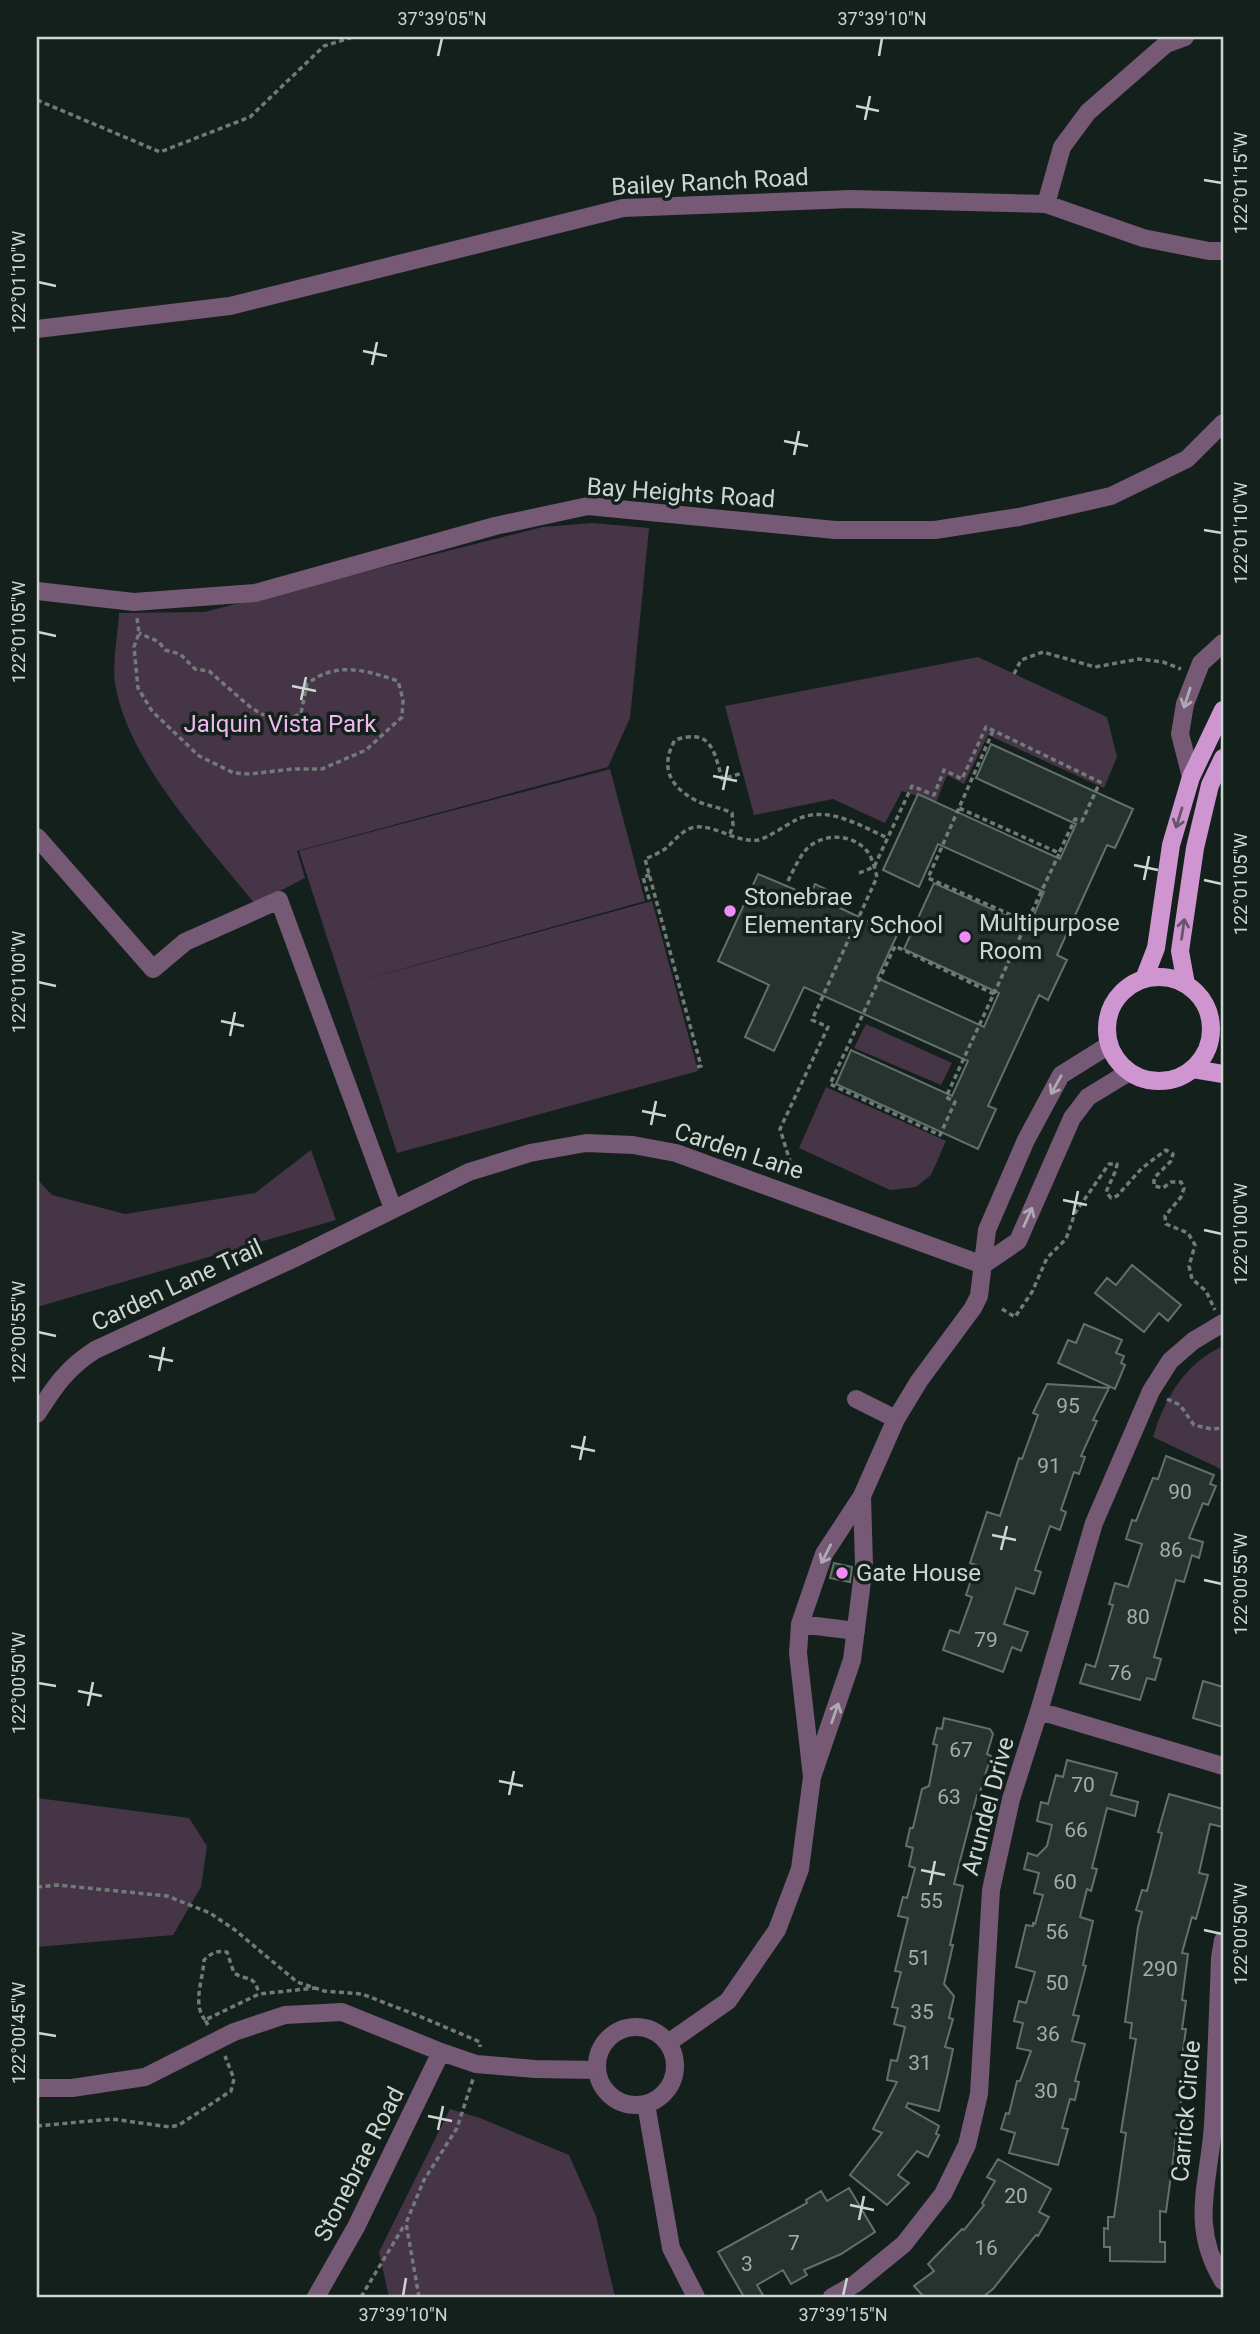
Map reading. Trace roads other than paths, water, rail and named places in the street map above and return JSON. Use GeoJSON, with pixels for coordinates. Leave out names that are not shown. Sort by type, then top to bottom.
{"type":"FeatureCollection","features":[{"type":"Feature","properties":{"kind":"main road"},"geometry":{"type":"LineString","coordinates":[[1144,979],[1156,948],[1171,845],[1191,777],[1223,710]]}},
{"type":"Feature","properties":{"kind":"main road"},"geometry":{"type":"LineString","coordinates":[[1186,984],[1180,951],[1195,848],[1210,785],[1223,758]]}},
{"type":"Feature","properties":{"kind":"main road"},"geometry":{"type":"LineString","coordinates":[[1158,977],[1186,984],[1198,994],[1206,1006],[1217,1042],[1208,1048],[1193,1069],[1178,1079],[1161,1082],[1144,1080],[1129,1072],[1117,1060],[1109,1045],[1107,1028],[1110,1012],[1117,998],[1129,986],[1144,979],[1158,977]]}},
{"type":"Feature","properties":{"kind":"main road"},"geometry":{"type":"LineString","coordinates":[[1193,1069],[1223,1074]]}},
{"type":"Feature","properties":{"kind":"street"},"geometry":{"type":"LineString","coordinates":[[1046,204],[1062,147],[1087,111],[1166,44],[1185,37]]}},
{"type":"Feature","properties":{"kind":"street","name":"Bailey Ranch Road"},"geometry":{"type":"LineString","coordinates":[[37,329],[230,306],[623,208],[851,199],[1046,204],[1143,238],[1209,251],[1223,251]]}},
{"type":"Feature","properties":{"kind":"street","name":"Bay Heights Road"},"geometry":{"type":"LineString","coordinates":[[37,591],[134,602],[255,593],[495,526],[588,506],[835,530],[935,530],[1019,517],[1111,496],[1187,459],[1223,423]]}},
{"type":"Feature","properties":{"kind":"street"},"geometry":{"type":"LineString","coordinates":[[1191,777],[1180,734],[1185,704],[1200,663],[1223,643]]}},
{"type":"Feature","properties":{"kind":"street"},"geometry":{"type":"LineString","coordinates":[[37,837],[153,969],[184,942],[279,900],[393,1209]]}},
{"type":"Feature","properties":{"kind":"street"},"geometry":{"type":"LineString","coordinates":[[812,1777],[798,1653],[800,1624],[824,1554],[862,1496],[897,1419],[919,1381],[979,1296],[988,1230],[1026,1140],[1061,1075],[1109,1045]]}},
{"type":"Feature","properties":{"kind":"street"},"geometry":{"type":"LineString","coordinates":[[983,1265],[1018,1241],[1072,1118],[1088,1097],[1129,1072]]}},
{"type":"Feature","properties":{"kind":"street","name":"Carden Lane"},"geometry":{"type":"LineString","coordinates":[[359,1227],[469,1172],[530,1153],[586,1143],[633,1145],[676,1153],[983,1265]]}},
{"type":"Feature","properties":{"kind":"street","name":"Carden Lane Trail"},"geometry":{"type":"LineString","coordinates":[[37,1414],[73,1364],[95,1350],[359,1227]]}},
{"type":"Feature","properties":{"kind":"street","name":"Arundel Drive"},"geometry":{"type":"LineString","coordinates":[[832,2297],[855,2284],[904,2244],[943,2193],[967,2145],[979,2094],[991,1890],[1011,1799],[1094,1523],[1151,1391],[1170,1361],[1193,1341],[1222,1323]]}},
{"type":"Feature","properties":{"kind":"street"},"geometry":{"type":"LineString","coordinates":[[856,1399],[897,1419]]}},
{"type":"Feature","properties":{"kind":"street"},"geometry":{"type":"LineString","coordinates":[[668,2043],[729,2001],[777,1930],[800,1869],[812,1777],[847,1677],[856,1632],[864,1565],[862,1496]]}},
{"type":"Feature","properties":{"kind":"street"},"geometry":{"type":"LineString","coordinates":[[800,1624],[856,1632]]}},
{"type":"Feature","properties":{"kind":"street"},"geometry":{"type":"LineString","coordinates":[[1039,1711],[1223,1766]]}},
{"type":"Feature","properties":{"kind":"street","name":"Carrick Circle"},"geometry":{"type":"LineString","coordinates":[[1222,1953],[1212,2129],[1202,2202],[1206,2237],[1214,2267],[1223,2281]]}},
{"type":"Feature","properties":{"kind":"street"},"geometry":{"type":"LineString","coordinates":[[37,2088],[72,2088],[145,2077],[234,2032],[285,2015],[342,2012],[476,2064],[597,2070]]}},
{"type":"Feature","properties":{"kind":"street"},"geometry":{"type":"LineString","coordinates":[[639,2026],[660,2035],[668,2043],[673,2052],[675,2074],[665,2093],[646,2104],[624,2104],[606,2091],[597,2070],[598,2059],[601,2048],[617,2031],[639,2026]]}},
{"type":"Feature","properties":{"kind":"street","name":"Stonebrae Road"},"geometry":{"type":"LineString","coordinates":[[316,2297],[356,2227],[441,2052]]}},
{"type":"Feature","properties":{"kind":"street"},"geometry":{"type":"LineString","coordinates":[[646,2104],[671,2248],[696,2297]]}},
{"type":"Feature","properties":{"kind":"place","name":"Stonebrae Elementary School"},"geometry":{"type":"Point","coordinates":[730,911]}},
{"type":"Feature","properties":{"kind":"place","name":"Multipurpose Room"},"geometry":{"type":"Point","coordinates":[965,937]}},
{"type":"Feature","properties":{"kind":"place","name":"Gate House"},"geometry":{"type":"Point","coordinates":[842,1573]}},
{"type":"Feature","properties":{"kind":"park label","name":"Jalquin Vista Park"},"geometry":{"type":"Point","coordinates":[280,724]}}]}
